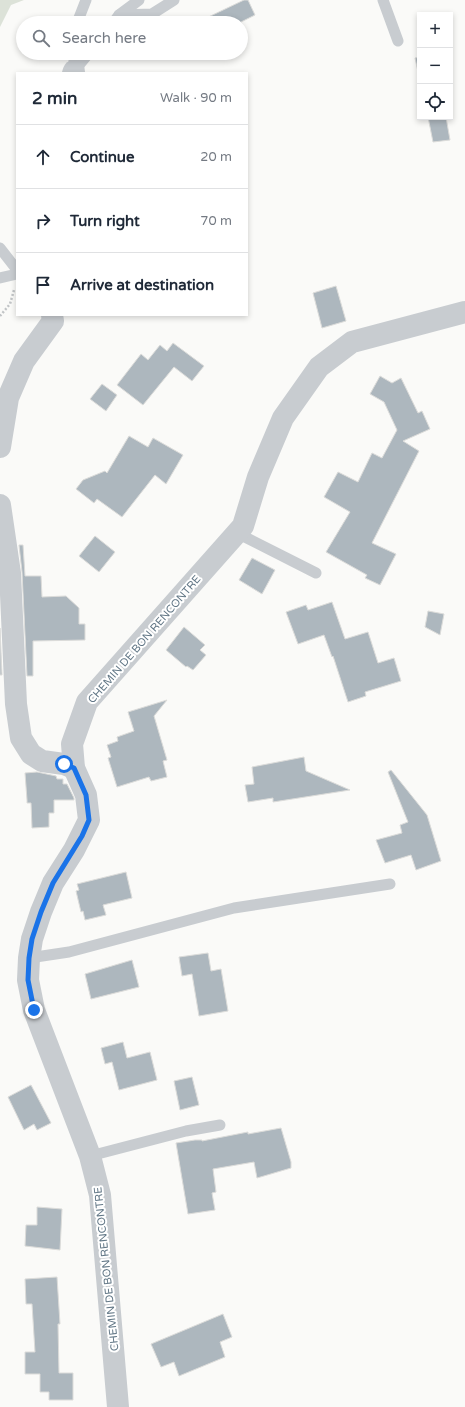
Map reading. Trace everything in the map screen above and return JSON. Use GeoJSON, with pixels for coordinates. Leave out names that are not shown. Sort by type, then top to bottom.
{"type":"FeatureCollection","features":[{"type":"Feature","properties":{"kind":"street","name":"CHEMIN DE BON RENCONTRE"},"geometry":{"type":"LineString","coordinates":[[118,1407],[100,1195],[90,1156],[34,1010],[28,980],[29,958],[36,926],[53,883],[82,836],[89,820],[86,795],[74,768],[72,744],[87,702],[243,526],[258,477],[283,418],[319,367],[352,342],[465,312]]}},
{"type":"Feature","properties":{"kind":"street"},"geometry":{"type":"LineString","coordinates":[[0,447],[8,398],[24,361],[53,321],[52,316]]}},
{"type":"Feature","properties":{"kind":"street"},"geometry":{"type":"LineString","coordinates":[[0,505],[10,573],[16,704],[21,738],[31,754],[42,761],[64,764],[74,768]]}},
{"type":"Feature","properties":{"kind":"lane"},"geometry":{"type":"LineString","coordinates":[[80,16],[86,0]]}},
{"type":"Feature","properties":{"kind":"lane"},"geometry":{"type":"LineString","coordinates":[[120,16],[139,0]]}},
{"type":"Feature","properties":{"kind":"lane"},"geometry":{"type":"LineString","coordinates":[[138,16],[152,14],[174,0]]}},
{"type":"Feature","properties":{"kind":"lane"},"geometry":{"type":"LineString","coordinates":[[383,0],[398,41]]}},
{"type":"Feature","properties":{"kind":"lane"},"geometry":{"type":"LineString","coordinates":[[0,248],[16,269]]}},
{"type":"Feature","properties":{"kind":"lane"},"geometry":{"type":"LineString","coordinates":[[0,278],[16,274]]}},
{"type":"Feature","properties":{"kind":"lane"},"geometry":{"type":"LineString","coordinates":[[237,533],[316,573]]}},
{"type":"Feature","properties":{"kind":"lane"},"geometry":{"type":"LineString","coordinates":[[29,958],[69,952],[234,908],[390,884]]}},
{"type":"Feature","properties":{"kind":"lane"},"geometry":{"type":"LineString","coordinates":[[90,1156],[186,1131],[220,1125]]}},
{"type":"Feature","properties":{"kind":"path"},"geometry":{"type":"LineString","coordinates":[[0,316],[10,304],[15,289]]}},
{"type":"Feature","properties":{"kind":"shaded area"},"geometry":{"type":"Polygon","coordinates":[[[0,0],[24,0],[11,5],[0,27],[0,0]]]}},
{"type":"Feature","properties":{"kind":"building"},"geometry":{"type":"Polygon","coordinates":[[[244,0],[248,0],[255,15],[248,18],[248,16],[210,16],[244,0]]]}},
{"type":"Feature","properties":{"kind":"building"},"geometry":{"type":"Polygon","coordinates":[[[429,120],[447,120],[450,140],[433,142],[429,120]]]}},
{"type":"Feature","properties":{"kind":"building"},"geometry":{"type":"Polygon","coordinates":[[[336,286],[346,321],[322,328],[313,293],[336,286]]]}},
{"type":"Feature","properties":{"kind":"building"},"geometry":{"type":"Polygon","coordinates":[[[173,343],[204,366],[192,381],[174,367],[143,405],[117,385],[141,354],[148,360],[160,345],[167,351],[173,343]]]}},
{"type":"Feature","properties":{"kind":"building"},"geometry":{"type":"Polygon","coordinates":[[[380,376],[392,383],[401,378],[418,413],[422,411],[430,429],[403,441],[419,451],[372,543],[396,554],[380,585],[365,578],[367,575],[326,552],[350,512],[324,497],[338,472],[358,482],[372,453],[382,458],[397,430],[384,402],[370,394],[380,376]]]}},
{"type":"Feature","properties":{"kind":"building"},"geometry":{"type":"Polygon","coordinates":[[[102,384],[117,395],[106,411],[90,399],[102,384]]]}},
{"type":"Feature","properties":{"kind":"building"},"geometry":{"type":"Polygon","coordinates":[[[129,436],[148,447],[153,438],[183,455],[166,484],[155,475],[122,517],[97,499],[94,503],[76,489],[83,480],[105,471],[107,473],[129,436]]]}},
{"type":"Feature","properties":{"kind":"building"},"geometry":{"type":"Polygon","coordinates":[[[95,536],[115,552],[99,572],[79,556],[95,536]]]}},
{"type":"Feature","properties":{"kind":"building"},"geometry":{"type":"Polygon","coordinates":[[[19,545],[23,545],[25,576],[41,576],[42,597],[66,596],[79,608],[79,624],[85,624],[85,640],[33,641],[33,676],[27,676],[22,572],[19,545]]]}},
{"type":"Feature","properties":{"kind":"building"},"geometry":{"type":"Polygon","coordinates":[[[252,558],[275,570],[262,594],[239,580],[252,558]]]}},
{"type":"Feature","properties":{"kind":"building"},"geometry":{"type":"Polygon","coordinates":[[[332,602],[345,639],[368,632],[378,663],[394,658],[401,681],[365,692],[366,696],[348,702],[333,656],[332,657],[324,635],[298,644],[286,612],[306,605],[308,610],[332,602]]]}},
{"type":"Feature","properties":{"kind":"building"},"geometry":{"type":"Polygon","coordinates":[[[428,611],[444,614],[440,635],[425,627],[428,611]]]}},
{"type":"Feature","properties":{"kind":"building"},"geometry":{"type":"Polygon","coordinates":[[[184,627],[205,645],[200,650],[206,655],[193,670],[187,666],[186,667],[166,650],[184,627]]]}},
{"type":"Feature","properties":{"kind":"building"},"geometry":{"type":"Polygon","coordinates":[[[0,628],[2,675],[0,675],[0,628]]]}},
{"type":"Feature","properties":{"kind":"building"},"geometry":{"type":"Polygon","coordinates":[[[167,700],[154,716],[167,760],[163,761],[167,777],[151,781],[149,777],[117,787],[108,758],[111,757],[107,745],[118,741],[117,737],[134,731],[128,712],[167,700]]]}},
{"type":"Feature","properties":{"kind":"building"},"geometry":{"type":"Polygon","coordinates":[[[304,757],[306,771],[350,790],[273,802],[273,798],[248,802],[245,785],[254,784],[252,767],[304,757]]]}},
{"type":"Feature","properties":{"kind":"building"},"geometry":{"type":"Polygon","coordinates":[[[391,770],[427,815],[441,861],[416,870],[411,855],[385,863],[376,840],[402,833],[400,825],[408,822],[388,772],[391,770]]]}},
{"type":"Feature","properties":{"kind":"building"},"geometry":{"type":"Polygon","coordinates":[[[37,772],[56,776],[57,779],[63,779],[63,784],[67,784],[74,798],[74,800],[54,800],[54,813],[49,813],[49,827],[32,828],[31,803],[27,803],[25,773],[37,772]]]}},
{"type":"Feature","properties":{"kind":"building"},"geometry":{"type":"Polygon","coordinates":[[[126,872],[132,898],[103,905],[106,915],[85,920],[83,911],[81,912],[76,891],[79,890],[77,884],[126,872]]]}},
{"type":"Feature","properties":{"kind":"building"},"geometry":{"type":"Polygon","coordinates":[[[208,953],[211,971],[221,969],[228,1011],[199,1016],[192,974],[182,976],[179,957],[208,953]]]}},
{"type":"Feature","properties":{"kind":"building"},"geometry":{"type":"Polygon","coordinates":[[[132,960],[139,987],[91,999],[85,974],[132,960]]]}},
{"type":"Feature","properties":{"kind":"building"},"geometry":{"type":"Polygon","coordinates":[[[123,1042],[127,1058],[150,1052],[157,1080],[119,1090],[112,1062],[105,1064],[101,1048],[123,1042]]]}},
{"type":"Feature","properties":{"kind":"building"},"geometry":{"type":"Polygon","coordinates":[[[192,1077],[199,1105],[180,1110],[174,1081],[192,1077]]]}},
{"type":"Feature","properties":{"kind":"building"},"geometry":{"type":"Polygon","coordinates":[[[31,1085],[51,1123],[37,1130],[34,1124],[24,1130],[8,1097],[31,1085]]]}},
{"type":"Feature","properties":{"kind":"building"},"geometry":{"type":"Polygon","coordinates":[[[281,1128],[291,1162],[291,1168],[257,1178],[254,1162],[213,1169],[216,1192],[212,1193],[215,1210],[188,1214],[176,1143],[195,1140],[202,1141],[248,1132],[248,1134],[281,1128]]]}},
{"type":"Feature","properties":{"kind":"building"},"geometry":{"type":"Polygon","coordinates":[[[37,1207],[62,1209],[60,1250],[25,1246],[26,1225],[37,1225],[37,1207]]]}},
{"type":"Feature","properties":{"kind":"building"},"geometry":{"type":"Polygon","coordinates":[[[57,1277],[60,1324],[58,1324],[59,1373],[73,1373],[73,1400],[49,1400],[49,1392],[40,1392],[40,1374],[25,1374],[25,1352],[35,1352],[32,1304],[26,1304],[25,1279],[57,1277]]]}},
{"type":"Feature","properties":{"kind":"building"},"geometry":{"type":"Polygon","coordinates":[[[223,1314],[232,1337],[220,1342],[225,1357],[179,1376],[174,1362],[161,1367],[151,1344],[223,1314]]]}},
{"type":"Feature","properties":{"kind":"route"},"geometry":{"type":"LineString","coordinates":[[34,1010],[28,980],[32,939],[53,883],[82,836],[89,820],[86,795],[74,768],[64,764]]}}]}
